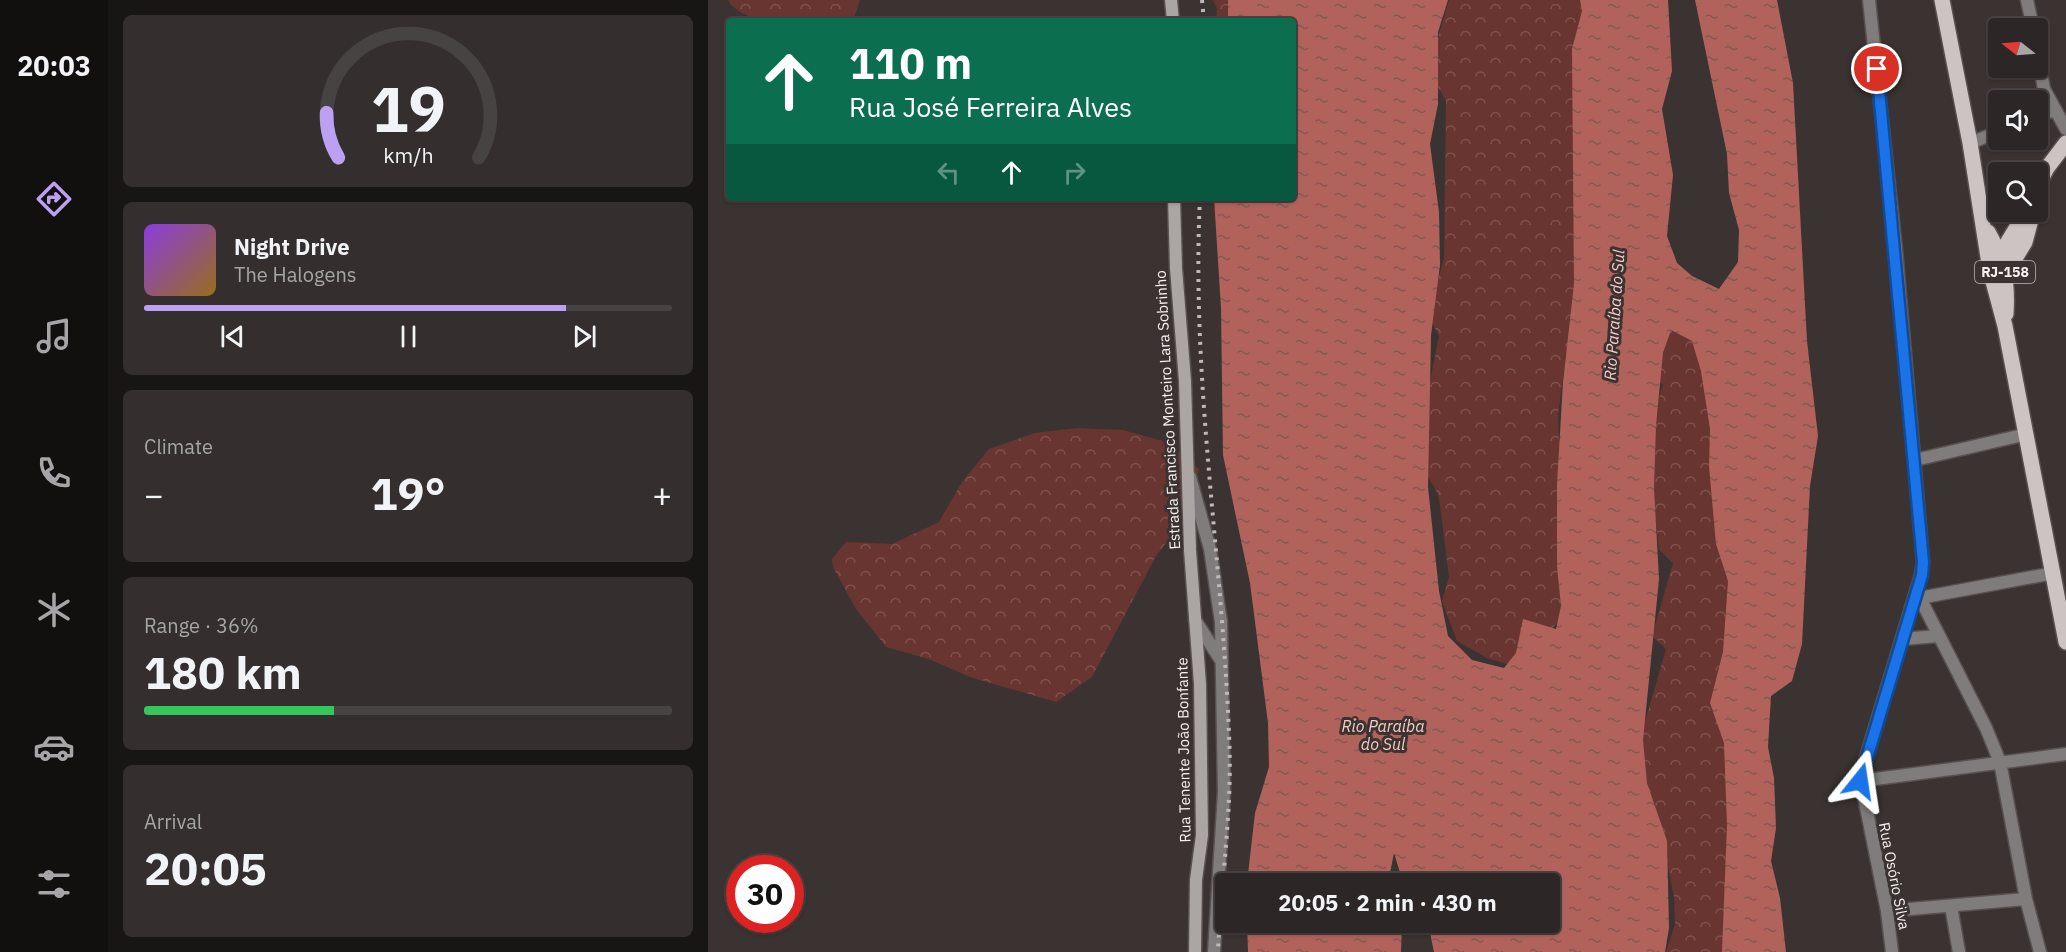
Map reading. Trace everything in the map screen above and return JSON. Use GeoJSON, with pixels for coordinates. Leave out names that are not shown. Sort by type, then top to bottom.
{"type":"FeatureCollection","features":[{"type":"Feature","properties":{"kind":"main road","name":"RJ-158"},"geometry":{"type":"LineString","coordinates":[[1942,0],[1970,143],[1990,270],[2005,326],[2066,642]]}},
{"type":"Feature","properties":{"kind":"main road"},"geometry":{"type":"LineString","coordinates":[[2048,170],[2066,142]]}},
{"type":"Feature","properties":{"kind":"main road","name":"RJ-158"},"geometry":{"type":"LineString","coordinates":[[1982,222],[2001,255],[2006,276],[2005,326]]}},
{"type":"Feature","properties":{"kind":"main road"},"geometry":{"type":"LineString","coordinates":[[1990,270],[2020,222]]}},
{"type":"Feature","properties":{"kind":"main road"},"geometry":{"type":"LineString","coordinates":[[1995,290],[2006,276],[2025,242],[2030,222]]}},
{"type":"Feature","properties":{"kind":"street"},"geometry":{"type":"LineString","coordinates":[[1171,0],[1173,18]]}},
{"type":"Feature","properties":{"kind":"street","name":"Rua Osório Silva"},"geometry":{"type":"LineString","coordinates":[[1869,0],[1896,250],[1923,562],[1917,598],[1902,639],[1860,781],[1887,911],[1892,952]]}},
{"type":"Feature","properties":{"kind":"street"},"geometry":{"type":"LineString","coordinates":[[2027,0],[2031,18]]}},
{"type":"Feature","properties":{"kind":"street"},"geometry":{"type":"LineString","coordinates":[[2042,78],[2044,89],[2066,129]]}},
{"type":"Feature","properties":{"kind":"street"},"geometry":{"type":"LineString","coordinates":[[2048,112],[2054,110]]}},
{"type":"Feature","properties":{"kind":"street"},"geometry":{"type":"LineString","coordinates":[[1970,143],[1988,136]]}},
{"type":"Feature","properties":{"kind":"street","name":"Estrada Francisco Monteiro Lara Sobrinho"},"geometry":{"type":"LineString","coordinates":[[1174,201],[1195,620]]}},
{"type":"Feature","properties":{"kind":"street"},"geometry":{"type":"LineString","coordinates":[[1915,460],[2027,434]]}},
{"type":"Feature","properties":{"kind":"street"},"geometry":{"type":"LineString","coordinates":[[1188,467],[1214,569],[1221,622],[1224,792],[1214,952]]}},
{"type":"Feature","properties":{"kind":"street"},"geometry":{"type":"LineString","coordinates":[[2040,952],[2026,899],[2000,762],[1986,729],[1917,598],[2054,573]]}},
{"type":"Feature","properties":{"kind":"street"},"geometry":{"type":"LineString","coordinates":[[1195,620],[1222,663]]}},
{"type":"Feature","properties":{"kind":"street","name":"Rua Tenente João Bonfante"},"geometry":{"type":"LineString","coordinates":[[1195,620],[1200,684],[1202,835],[1196,880],[1195,952]]}},
{"type":"Feature","properties":{"kind":"street"},"geometry":{"type":"LineString","coordinates":[[1902,639],[1938,636]]}},
{"type":"Feature","properties":{"kind":"street"},"geometry":{"type":"LineString","coordinates":[[1860,781],[2066,754]]}},
{"type":"Feature","properties":{"kind":"street"},"geometry":{"type":"LineString","coordinates":[[1887,911],[2026,899]]}},
{"type":"Feature","properties":{"kind":"street"},"geometry":{"type":"LineString","coordinates":[[1951,906],[1959,952]]}},
{"type":"Feature","properties":{"kind":"green space"},"geometry":{"type":"Polygon","coordinates":[[[728,0],[860,0],[854,18],[758,18],[737,10],[728,0]]]}},
{"type":"Feature","properties":{"kind":"green space"},"geometry":{"type":"Polygon","coordinates":[[[1213,0],[1241,0],[1238,18],[1216,18],[1217,8],[1213,0]]]}},
{"type":"Feature","properties":{"kind":"green space"},"geometry":{"type":"Polygon","coordinates":[[[1449,0],[1590,0],[1593,169],[1575,235],[1576,261],[1585,290],[1566,355],[1558,415],[1559,441],[1567,444],[1561,618],[1520,668],[1487,658],[1457,641],[1442,601],[1449,577],[1438,494],[1426,473],[1419,436],[1439,336],[1428,315],[1444,259],[1446,101],[1434,80],[1436,45],[1449,0]]]}},
{"type":"Feature","properties":{"kind":"green space"},"geometry":{"type":"Polygon","coordinates":[[[1672,324],[1704,334],[1729,552],[1740,952],[1666,952],[1675,924],[1674,897],[1660,823],[1631,770],[1666,649],[1652,636],[1673,563],[1659,550],[1647,440],[1663,384],[1655,381],[1672,324]]]}},
{"type":"Feature","properties":{"kind":"green space"},"geometry":{"type":"Polygon","coordinates":[[[1077,428],[1123,430],[1166,442],[1199,469],[1185,518],[1156,556],[1092,677],[1056,702],[970,677],[929,659],[886,647],[856,609],[833,567],[832,559],[846,542],[892,544],[939,522],[962,482],[989,449],[1035,433],[1077,428]]]}},
{"type":"Feature","properties":{"kind":"water","name":"Rio Paraíba do Sul"},"geometry":{"type":"Polygon","coordinates":[[[1228,0],[1448,0],[1438,32],[1438,104],[1430,144],[1439,212],[1440,265],[1431,335],[1428,487],[1439,591],[1448,636],[1472,660],[1504,668],[1516,653],[1523,619],[1556,629],[1561,606],[1557,566],[1557,484],[1563,382],[1574,284],[1572,49],[1582,11],[1580,0],[1668,0],[1672,71],[1662,109],[1673,175],[1667,236],[1677,263],[1692,276],[1719,289],[1738,262],[1739,230],[1729,193],[1727,154],[1695,0],[1777,0],[1793,83],[1807,341],[1818,436],[1810,486],[1802,644],[1792,681],[1771,696],[1768,747],[1774,778],[1776,828],[1771,861],[1780,898],[1786,952],[1722,952],[1727,825],[1724,743],[1710,703],[1723,652],[1728,581],[1716,544],[1709,467],[1710,429],[1701,371],[1692,341],[1671,330],[1663,353],[1656,425],[1654,488],[1659,579],[1643,740],[1647,783],[1667,841],[1669,928],[1665,952],[1434,952],[1430,933],[1560,933],[1560,873],[1400,873],[1394,853],[1390,873],[1248,873],[1255,813],[1269,767],[1268,723],[1250,583],[1223,455],[1221,308],[1214,201],[1296,201],[1296,18],[1228,18],[1228,0]]]}},
{"type":"Feature","properties":{"kind":"water"},"geometry":{"type":"Polygon","coordinates":[[[1247,933],[1402,933],[1401,952],[1248,952],[1247,933]]]}},
{"type":"Feature","properties":{"kind":"railway"},"geometry":{"type":"LineString","coordinates":[[1202,0],[1204,18]]}},
{"type":"Feature","properties":{"kind":"railway"},"geometry":{"type":"LineString","coordinates":[[1200,201],[1198,265],[1203,399],[1225,667],[1230,761],[1218,952]]}},
{"type":"Feature","properties":{"kind":"route"},"geometry":{"type":"LineString","coordinates":[[1860,781],[1922,575],[1923,562],[1919,498],[1877,69]]}}]}
